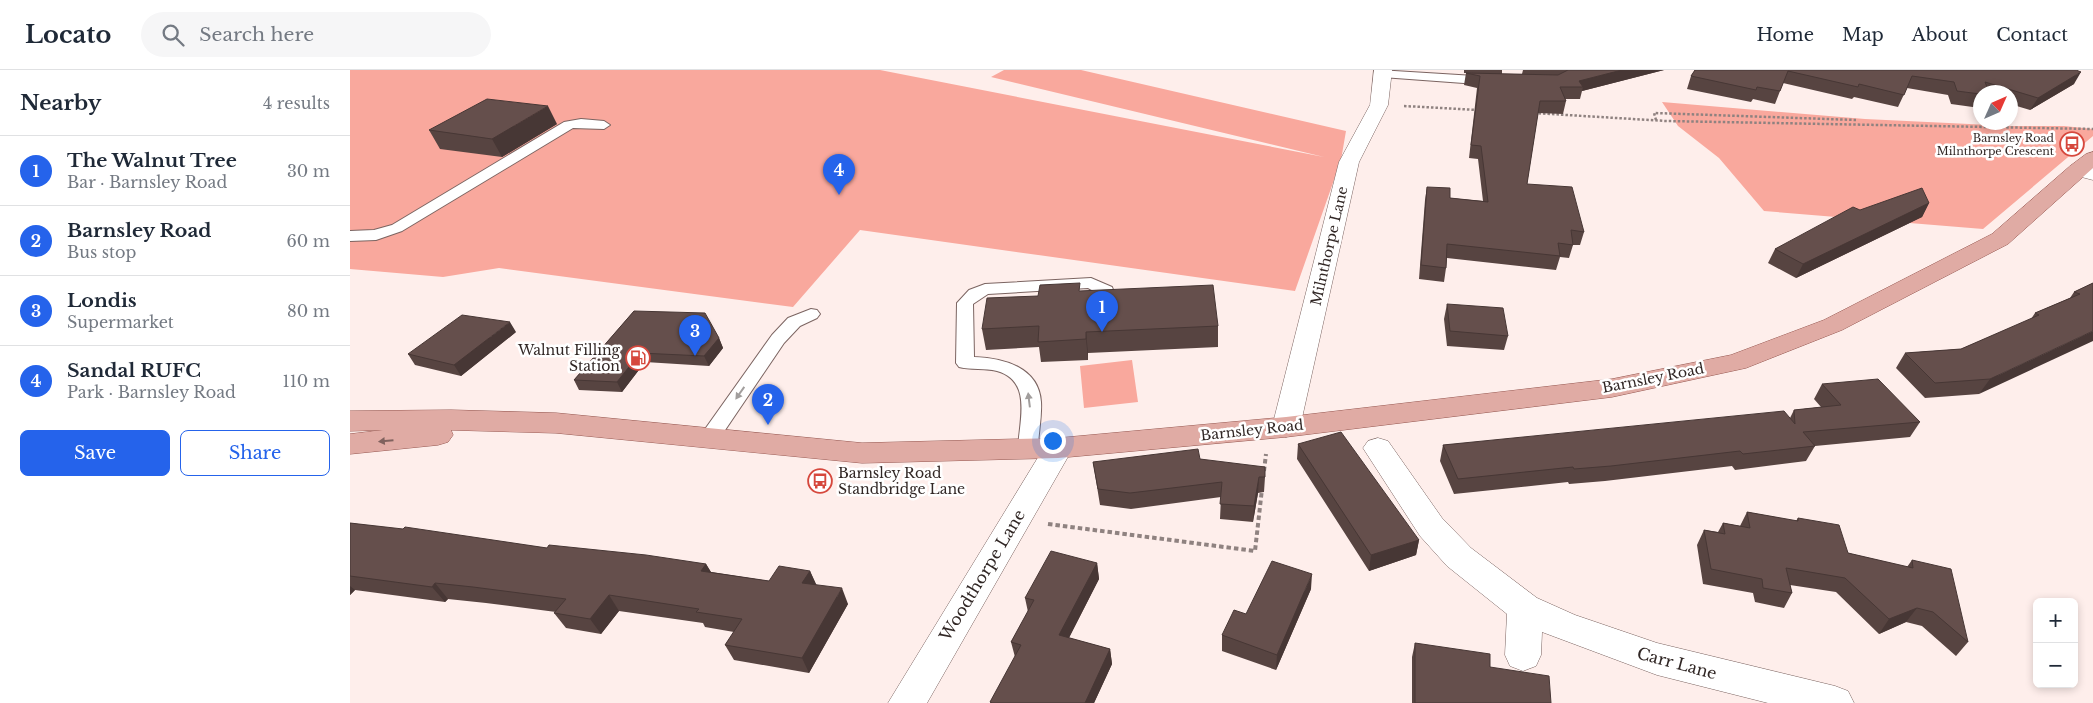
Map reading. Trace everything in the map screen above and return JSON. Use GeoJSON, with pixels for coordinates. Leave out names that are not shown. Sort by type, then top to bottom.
{"type":"FeatureCollection","features":[{"type":"Feature","properties":{"kind":"main road","name":"Barnsley Road"},"geometry":{"type":"LineString","coordinates":[[350,421],[451,420],[556,423],[862,453],[1042,448],[1277,428],[1612,388],[1737,362],[1833,325],[2000,239],[2088,167]]}},
{"type":"Feature","properties":{"kind":"main road"},"geometry":{"type":"LineString","coordinates":[[350,444],[556,423]]}},
{"type":"Feature","properties":{"kind":"street","name":"Milnthorpe Lane"},"geometry":{"type":"LineString","coordinates":[[1277,428],[1349,162],[1379,105],[1383,72]]}},
{"type":"Feature","properties":{"kind":"street","name":"Woodthorpe Lane"},"geometry":{"type":"LineString","coordinates":[[907,703],[1015,519],[1042,448]]}},
{"type":"Feature","properties":{"kind":"street","name":"Carr Lane"},"geometry":{"type":"LineString","coordinates":[[1378,448],[1431,527],[1459,557],[1524,608],[1563,626],[1657,659],[1835,703]]}},
{"type":"Feature","properties":{"kind":"street"},"geometry":{"type":"LineString","coordinates":[[1523,655],[1524,608]]}},
{"type":"Feature","properties":{"kind":"lane"},"geometry":{"type":"LineString","coordinates":[[1383,72],[1500,81]]}},
{"type":"Feature","properties":{"kind":"lane"},"geometry":{"type":"LineString","coordinates":[[350,236],[376,235],[397,228],[568,125],[581,123],[604,125]]}},
{"type":"Feature","properties":{"kind":"lane"},"geometry":{"type":"LineString","coordinates":[[1042,448],[1031,397],[1021,377],[1011,369],[995,363],[965,363],[964,303],[985,289],[1091,283],[1106,290],[1108,297]]}},
{"type":"Feature","properties":{"kind":"lane"},"geometry":{"type":"LineString","coordinates":[[710,437],[778,339],[794,322],[811,314]]}},
{"type":"Feature","properties":{"kind":"path"},"geometry":{"type":"LineString","coordinates":[[1379,105],[1478,110]]}},
{"type":"Feature","properties":{"kind":"path"},"geometry":{"type":"LineString","coordinates":[[1528,113],[1656,120],[2093,129]]}},
{"type":"Feature","properties":{"kind":"path"},"geometry":{"type":"LineString","coordinates":[[1656,120],[1654,113],[1856,120]]}},
{"type":"Feature","properties":{"kind":"path"},"geometry":{"type":"LineString","coordinates":[[1264,476],[1277,428]]}},
{"type":"Feature","properties":{"kind":"path"},"geometry":{"type":"LineString","coordinates":[[1015,519],[1256,551],[1262,486]]}},
{"type":"Feature","properties":{"kind":"shaded area"},"geometry":{"type":"Polygon","coordinates":[[[350,70],[880,70],[1324,157],[991,77],[1004,70],[1081,70],[1346,131],[1341,160],[1295,291],[860,230],[793,307],[499,268],[443,277],[350,269],[350,70]]]}},
{"type":"Feature","properties":{"kind":"shaded area"},"geometry":{"type":"Polygon","coordinates":[[[1662,102],[1865,119],[1973,124],[1973,130],[2018,130],[2018,126],[2064,126],[2093,129],[2093,136],[1983,229],[1764,211],[1719,158],[1678,126],[1662,102]]]}},
{"type":"Feature","properties":{"kind":"shaded area"},"geometry":{"type":"Polygon","coordinates":[[[1132,360],[1138,402],[1084,408],[1080,366],[1132,360]]]}},
{"type":"Feature","properties":{"kind":"building"},"geometry":{"type":"Polygon","coordinates":[[[1568,70],[1622,70],[1579,81],[1583,87],[1560,87],[1566,101],[1540,101],[1527,184],[1572,187],[1584,232],[1571,230],[1573,245],[1558,243],[1560,256],[1447,244],[1446,268],[1421,265],[1427,187],[1450,188],[1450,198],[1488,202],[1481,146],[1471,145],[1480,76],[1466,73],[1558,75],[1568,70]]]}},
{"type":"Feature","properties":{"kind":"building"},"geometry":{"type":"Polygon","coordinates":[[[1695,70],[2076,70],[2081,72],[2038,98],[2018,92],[2018,85],[1995,85],[1985,82],[1986,85],[1973,85],[1973,93],[1957,91],[1954,82],[1912,76],[1904,95],[1859,84],[1858,87],[1788,71],[1780,91],[1757,87],[1756,90],[1691,76],[1695,70]]]}},
{"type":"Feature","properties":{"kind":"building"},"geometry":{"type":"Polygon","coordinates":[[[487,99],[548,106],[492,139],[429,130],[487,99]]]}},
{"type":"Feature","properties":{"kind":"building"},"geometry":{"type":"Polygon","coordinates":[[[1922,188],[1929,203],[1803,264],[1775,249],[1853,207],[1860,210],[1922,188]]]}},
{"type":"Feature","properties":{"kind":"building"},"geometry":{"type":"Polygon","coordinates":[[[1080,283],[1079,291],[1213,285],[1218,326],[1086,332],[1086,339],[1038,342],[1039,326],[982,329],[987,298],[1038,296],[1040,285],[1080,283]]]}},
{"type":"Feature","properties":{"kind":"building"},"geometry":{"type":"Polygon","coordinates":[[[2093,283],[2093,331],[1990,379],[1935,383],[1905,353],[1961,349],[2039,315],[2035,313],[2080,294],[2074,292],[2093,283]]]}},
{"type":"Feature","properties":{"kind":"building"},"geometry":{"type":"Polygon","coordinates":[[[1447,304],[1503,308],[1508,336],[1450,331],[1447,304]]]}},
{"type":"Feature","properties":{"kind":"building"},"geometry":{"type":"Polygon","coordinates":[[[634,311],[705,313],[719,338],[704,356],[640,353],[617,382],[574,380],[634,311]]]}},
{"type":"Feature","properties":{"kind":"building"},"geometry":{"type":"Polygon","coordinates":[[[462,315],[510,322],[454,365],[408,354],[462,315]]]}},
{"type":"Feature","properties":{"kind":"building"},"geometry":{"type":"Polygon","coordinates":[[[1878,379],[1920,422],[1803,432],[1815,446],[1743,454],[1740,451],[1611,466],[1574,469],[1573,467],[1458,479],[1443,445],[1784,411],[1795,424],[1794,410],[1841,405],[1822,384],[1878,379]]]}},
{"type":"Feature","properties":{"kind":"building"},"geometry":{"type":"Polygon","coordinates":[[[1341,432],[1419,540],[1371,555],[1298,444],[1341,432]]]}},
{"type":"Feature","properties":{"kind":"building"},"geometry":{"type":"Polygon","coordinates":[[[1198,449],[1200,459],[1265,467],[1265,477],[1259,477],[1254,506],[1220,504],[1222,482],[1130,493],[1098,489],[1093,462],[1198,449]]]}},
{"type":"Feature","properties":{"kind":"building"},"geometry":{"type":"Polygon","coordinates":[[[1747,512],[1798,521],[1798,518],[1839,525],[1848,553],[1913,568],[1912,560],[1951,569],[1968,642],[1933,612],[1917,608],[1889,619],[1845,578],[1786,568],[1792,593],[1763,588],[1762,579],[1711,569],[1704,530],[1725,534],[1723,523],[1750,528],[1747,512]]]}},
{"type":"Feature","properties":{"kind":"building"},"geometry":{"type":"Polygon","coordinates":[[[350,523],[403,529],[405,527],[547,548],[549,545],[646,555],[706,564],[701,571],[769,581],[779,566],[810,571],[802,583],[842,588],[802,658],[725,645],[742,619],[696,612],[699,609],[609,595],[590,619],[554,613],[566,599],[435,583],[432,587],[350,576],[350,523]]]}},
{"type":"Feature","properties":{"kind":"building"},"geometry":{"type":"Polygon","coordinates":[[[1051,551],[1097,563],[1059,635],[1110,649],[1085,703],[992,703],[990,702],[1021,645],[1011,642],[1034,600],[1025,598],[1051,551]]]}},
{"type":"Feature","properties":{"kind":"building"},"geometry":{"type":"Polygon","coordinates":[[[1272,561],[1312,574],[1277,655],[1222,635],[1234,610],[1246,614],[1272,561]]]}},
{"type":"Feature","properties":{"kind":"building"},"geometry":{"type":"Polygon","coordinates":[[[1415,643],[1490,654],[1490,667],[1549,676],[1551,703],[1415,703],[1415,643]]]}},
{"type":"Feature","properties":{"kind":"place","name":"Barnsley Road Milnthorpe Crescent"},"geometry":{"type":"Point","coordinates":[2072,144]}},
{"type":"Feature","properties":{"kind":"place","name":"Sandal RUFC"},"geometry":{"type":"Point","coordinates":[839,195]}},
{"type":"Feature","properties":{"kind":"place","name":"The Walnut Tree"},"geometry":{"type":"Point","coordinates":[1102,332]}},
{"type":"Feature","properties":{"kind":"place","name":"Londis"},"geometry":{"type":"Point","coordinates":[695,356]}},
{"type":"Feature","properties":{"kind":"place","name":"Walnut Filling Station"},"geometry":{"type":"Point","coordinates":[638,358]}},
{"type":"Feature","properties":{"kind":"place","name":"Barnsley Road"},"geometry":{"type":"Point","coordinates":[768,425]}},
{"type":"Feature","properties":{"kind":"place","name":"Barnsley Road Standbridge Lane"},"geometry":{"type":"Point","coordinates":[820,481]}}]}
